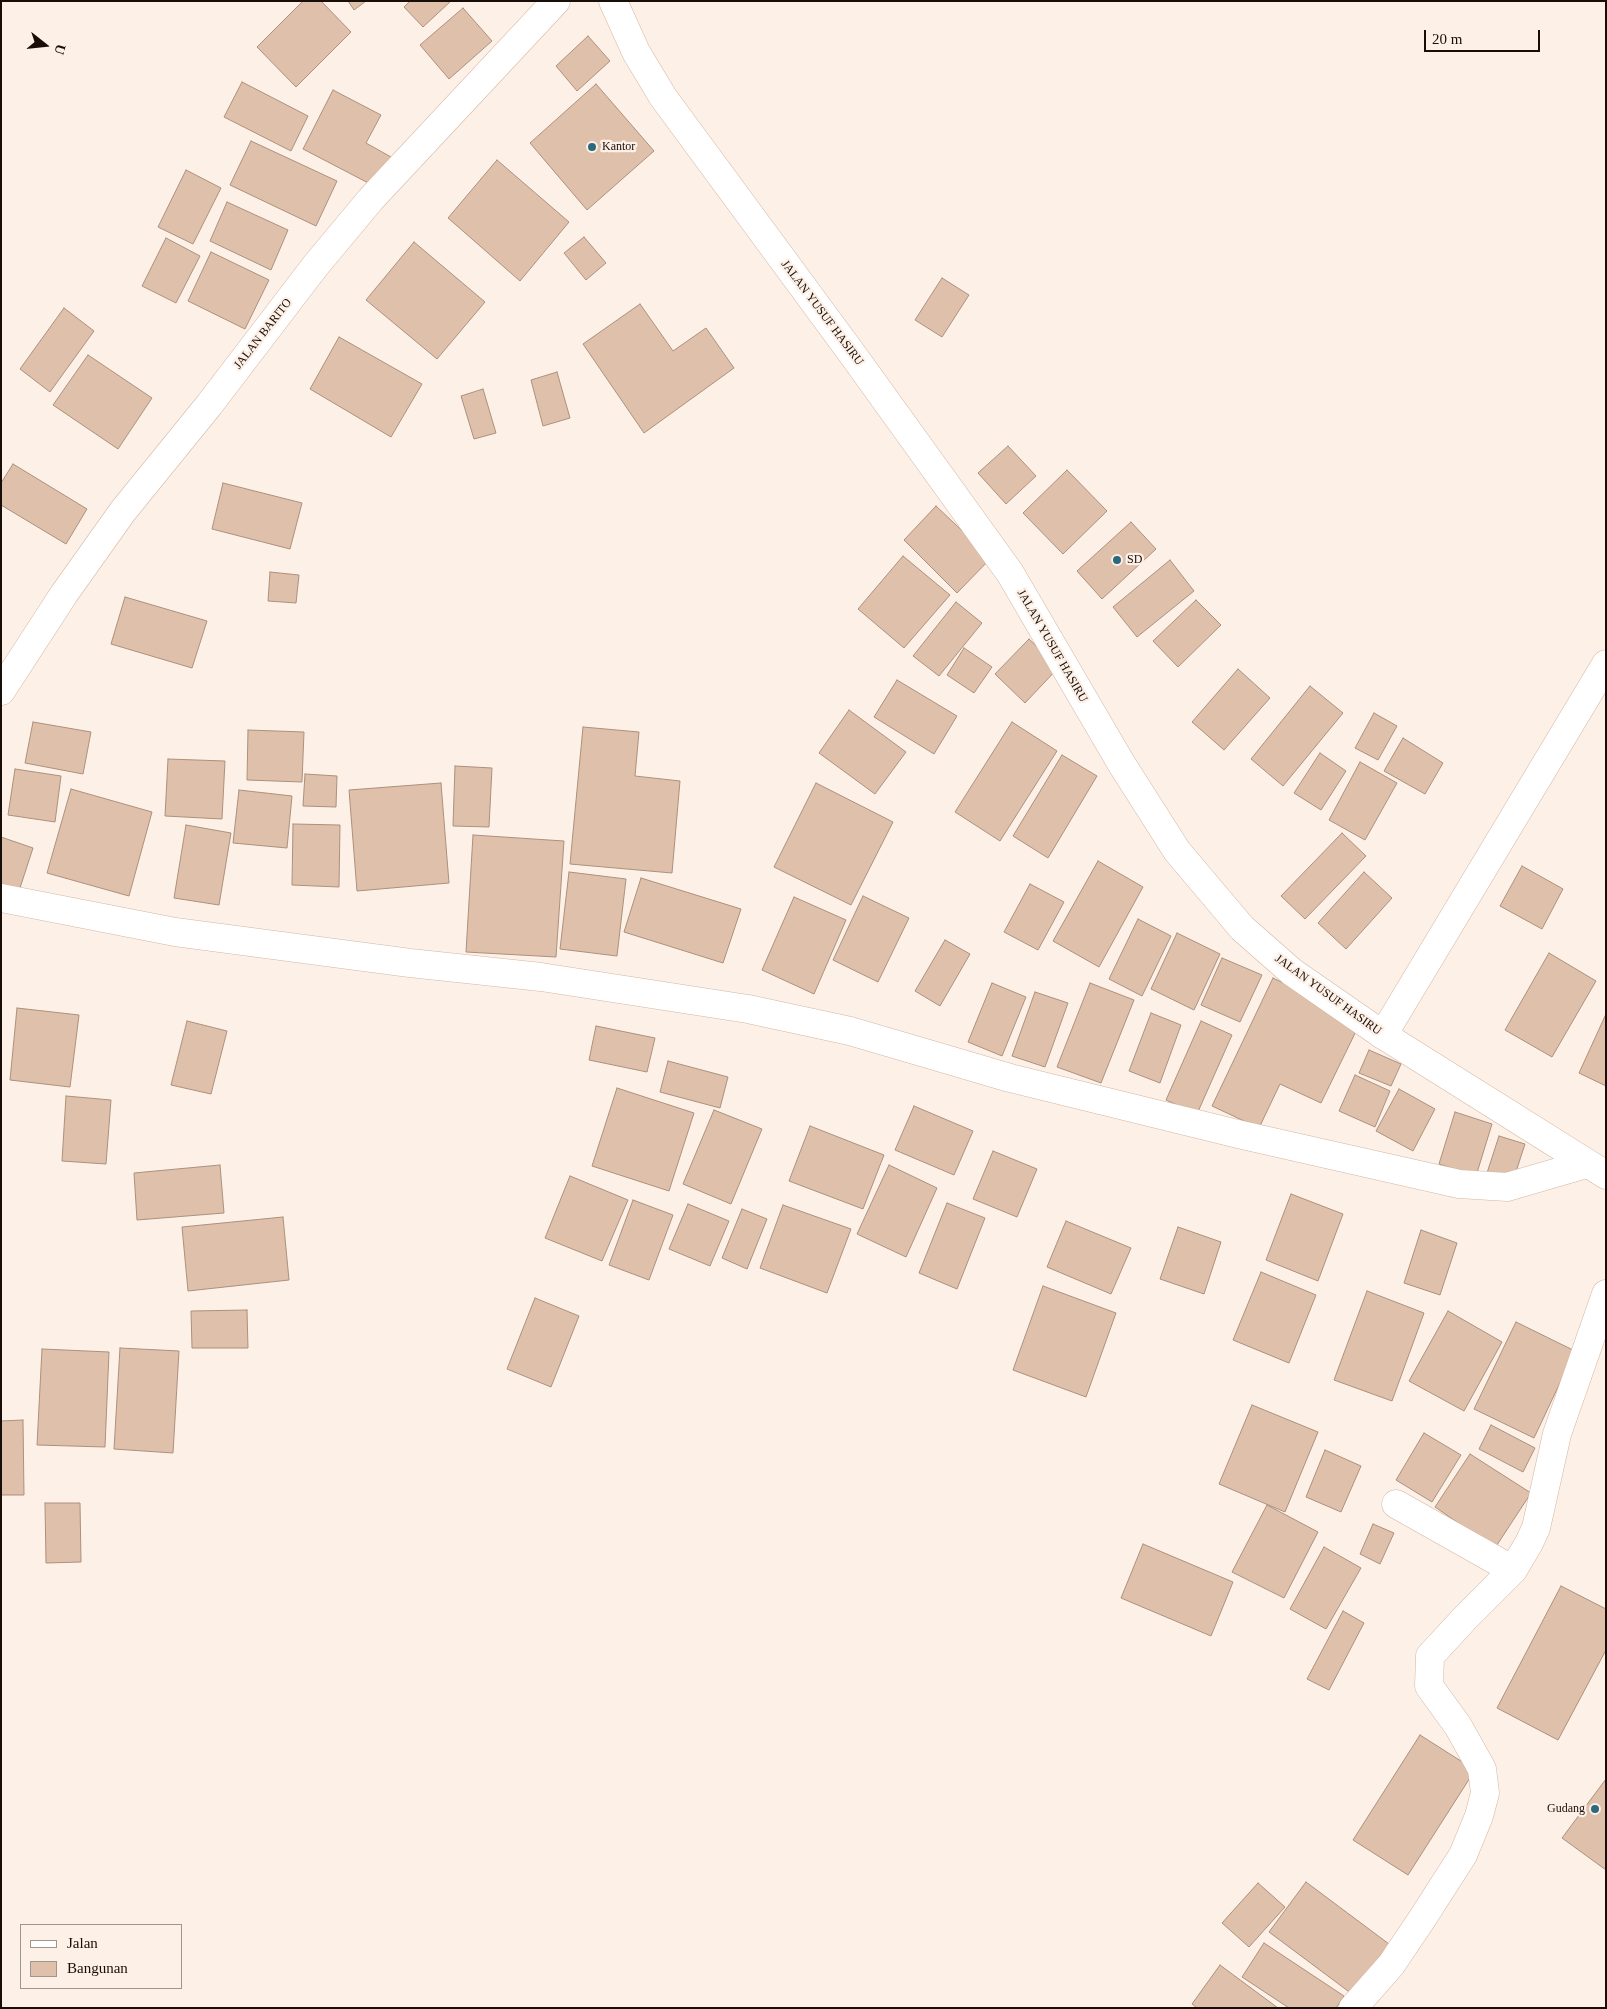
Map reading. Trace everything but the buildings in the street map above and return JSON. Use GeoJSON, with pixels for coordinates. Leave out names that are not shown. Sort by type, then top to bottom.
{"type":"FeatureCollection","features":[{"type":"Feature","properties":{"kind":"street","name":"JALAN BARITO"},"geometry":{"type":"LineString","coordinates":[[1,691],[64,594],[123,511],[316,265],[371,199],[556,1]]}},
{"type":"Feature","properties":{"kind":"street","name":"JALAN YUSUF HASIRU"},"geometry":{"type":"LineString","coordinates":[[613,1],[636,52],[662,97],[853,355],[1010,573],[1116,754],[1177,851],[1242,928],[1292,972],[1383,1034],[1596,1169]]}},
{"type":"Feature","properties":{"kind":"street"},"geometry":{"type":"LineString","coordinates":[[1383,1034],[1596,703],[1606,664]]}},
{"type":"Feature","properties":{"kind":"street"},"geometry":{"type":"LineString","coordinates":[[1,898],[174,932],[410,963],[541,977],[748,1009],[850,1031],[1029,1083],[1242,1135],[1459,1184],[1507,1188],[1596,1169]]}},
{"type":"Feature","properties":{"kind":"street"},"geometry":{"type":"LineString","coordinates":[[1353,2008],[1391,1965],[1422,1919],[1463,1856],[1479,1816],[1484,1793],[1482,1769],[1458,1726],[1429,1686],[1430,1656],[1513,1570],[1536,1528],[1557,1434],[1606,1294]]}},
{"type":"Feature","properties":{"kind":"street"},"geometry":{"type":"LineString","coordinates":[[1396,1504],[1513,1570]]}},
{"type":"Feature","properties":{"kind":"place","name":"Kantor"},"geometry":{"type":"Point","coordinates":[592,147]}},
{"type":"Feature","properties":{"kind":"place","name":"SD"},"geometry":{"type":"Point","coordinates":[1117,560]}},
{"type":"Feature","properties":{"kind":"place","name":"Gudang"},"geometry":{"type":"Point","coordinates":[1595,1809]}}]}
